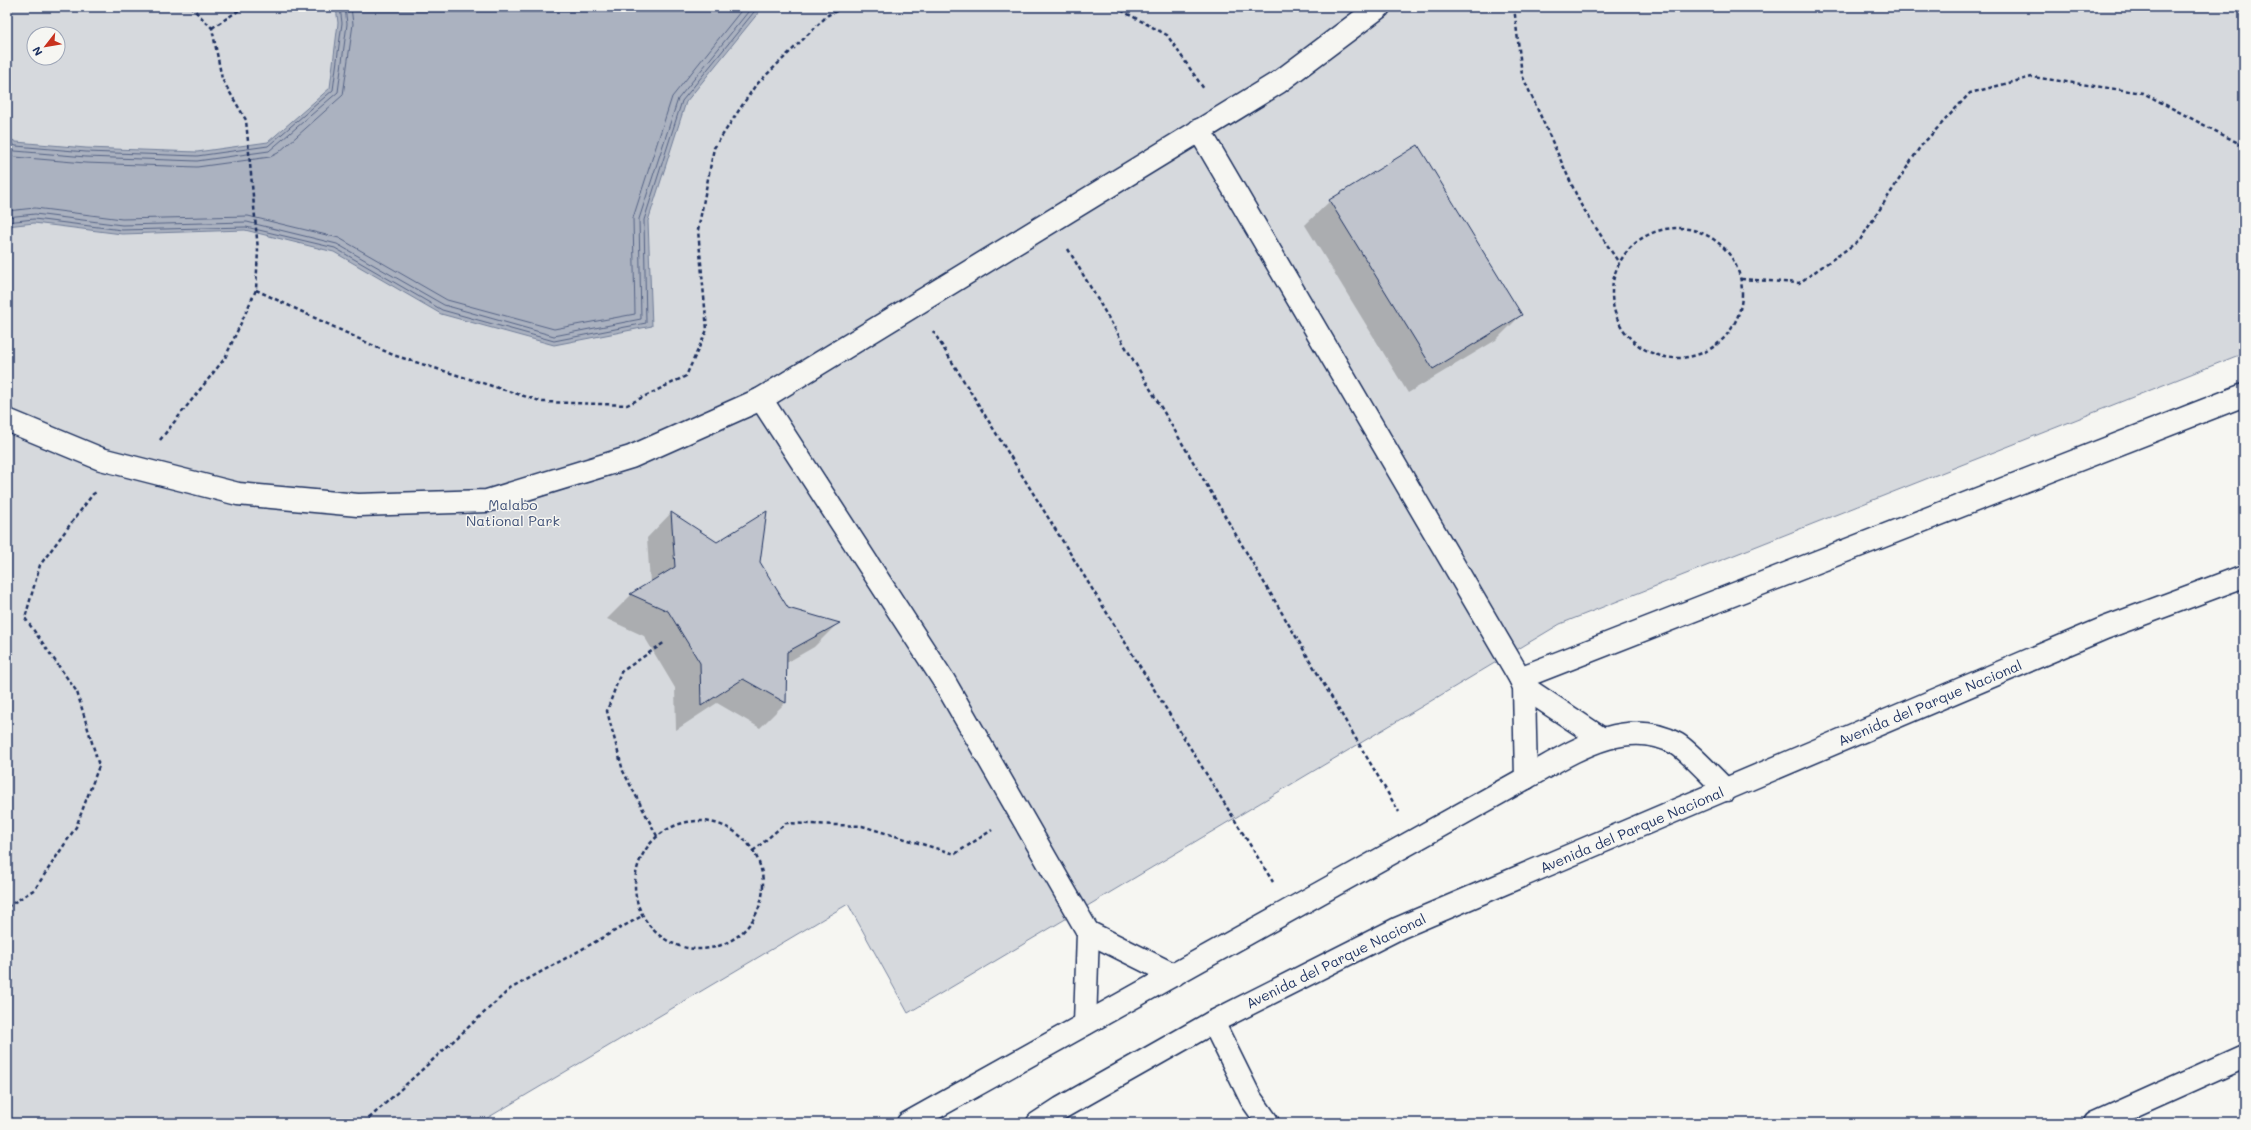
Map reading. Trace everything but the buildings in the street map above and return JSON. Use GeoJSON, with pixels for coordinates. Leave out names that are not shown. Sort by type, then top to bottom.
{"type":"FeatureCollection","features":[{"type":"Feature","properties":{"kind":"street"},"geometry":{"type":"LineString","coordinates":[[7,420],[101,459],[238,494],[358,505],[487,500],[631,457],[761,399],[1279,82],[1379,7]]}},
{"type":"Feature","properties":{"kind":"street"},"geometry":{"type":"LineString","coordinates":[[1199,130],[1522,682],[1602,739]]}},
{"type":"Feature","properties":{"kind":"street"},"geometry":{"type":"LineString","coordinates":[[1522,682],[2244,395]]}},
{"type":"Feature","properties":{"kind":"street"},"geometry":{"type":"LineString","coordinates":[[761,399],[944,681],[1088,932],[1085,1024]]}},
{"type":"Feature","properties":{"kind":"street","name":"Avenida del Parque Nacional"},"geometry":{"type":"LineString","coordinates":[[1038,1123],[1061,1108],[1213,1022],[1399,928],[2105,628],[2244,576]]}},
{"type":"Feature","properties":{"kind":"street"},"geometry":{"type":"LineString","coordinates":[[1522,682],[1526,778]]}},
{"type":"Feature","properties":{"kind":"street"},"geometry":{"type":"LineString","coordinates":[[908,1123],[997,1075],[1085,1024],[1526,778],[1602,739],[1625,733],[1651,735],[1677,744],[1726,790]]}},
{"type":"Feature","properties":{"kind":"street"},"geometry":{"type":"LineString","coordinates":[[1088,932],[1174,975]]}},
{"type":"Feature","properties":{"kind":"street"},"geometry":{"type":"LineString","coordinates":[[1213,1022],[1251,1099],[1268,1123]]}},
{"type":"Feature","properties":{"kind":"street"},"geometry":{"type":"LineString","coordinates":[[2095,1123],[2244,1056]]}},
{"type":"Feature","properties":{"kind":"path"},"geometry":{"type":"LineString","coordinates":[[7,907],[35,889],[72,833],[99,766],[78,692],[24,618],[40,565],[93,494],[138,468],[225,358],[256,290],[258,250],[246,120],[222,79],[212,28],[191,7]]}},
{"type":"Feature","properties":{"kind":"path"},"geometry":{"type":"LineString","coordinates":[[212,28],[244,7]]}},
{"type":"Feature","properties":{"kind":"path"},"geometry":{"type":"LineString","coordinates":[[256,290],[393,354],[536,400],[543,402],[627,405],[686,376],[707,330],[698,230],[714,148],[755,86],[828,15],[845,7]]}},
{"type":"Feature","properties":{"kind":"path"},"geometry":{"type":"LineString","coordinates":[[1115,7],[1166,35],[1223,115]]}},
{"type":"Feature","properties":{"kind":"path"},"geometry":{"type":"LineString","coordinates":[[1514,7],[1522,75],[1581,205],[1619,263]]}},
{"type":"Feature","properties":{"kind":"path"},"geometry":{"type":"LineString","coordinates":[[1741,279],[1799,283],[1860,240],[1920,147],[1970,93],[2032,77],[2143,93],[2244,146]]}},
{"type":"Feature","properties":{"kind":"path"},"geometry":{"type":"LineString","coordinates":[[1052,221],[1415,840]]}},
{"type":"Feature","properties":{"kind":"path"},"geometry":{"type":"LineString","coordinates":[[1682,228],[1700,232],[1717,242],[1732,258],[1741,279],[1742,301],[1735,322],[1722,341],[1704,353],[1691,356],[1664,357],[1646,350],[1630,338],[1618,321],[1612,302],[1612,282],[1619,263],[1630,248],[1645,236],[1663,229],[1682,228]]}},
{"type":"Feature","properties":{"kind":"path"},"geometry":{"type":"LineString","coordinates":[[916,304],[1290,910]]}},
{"type":"Feature","properties":{"kind":"path"},"geometry":{"type":"LineString","coordinates":[[657,836],[622,771],[607,711],[621,672],[665,642]]}},
{"type":"Feature","properties":{"kind":"path"},"geometry":{"type":"LineString","coordinates":[[753,851],[786,823],[862,826],[955,854],[1019,812]]}},
{"type":"Feature","properties":{"kind":"path"},"geometry":{"type":"LineString","coordinates":[[698,820],[719,824],[739,835],[753,851],[761,870],[763,890],[759,909],[749,926],[734,939],[718,947],[701,950],[684,948],[666,941],[653,930],[642,916],[635,895],[636,873],[643,852],[657,836],[676,824],[698,820]]}},
{"type":"Feature","properties":{"kind":"path"},"geometry":{"type":"LineString","coordinates":[[364,1123],[510,989],[642,916]]}},
{"type":"Feature","properties":{"kind":"green space","name":"Malabo National Park"},"geometry":{"type":"Polygon","coordinates":[[[7,7],[2244,7],[2244,353],[1560,624],[908,1013],[848,904],[479,1123],[7,1123],[7,7]]]}},
{"type":"Feature","properties":{"kind":"water"},"geometry":{"type":"Polygon","coordinates":[[[336,7],[763,7],[686,102],[648,221],[652,326],[554,345],[441,314],[334,252],[245,230],[122,234],[34,223],[7,226],[7,137],[16,142],[86,148],[197,152],[268,142],[330,88],[338,23],[336,7]]]}}]}
